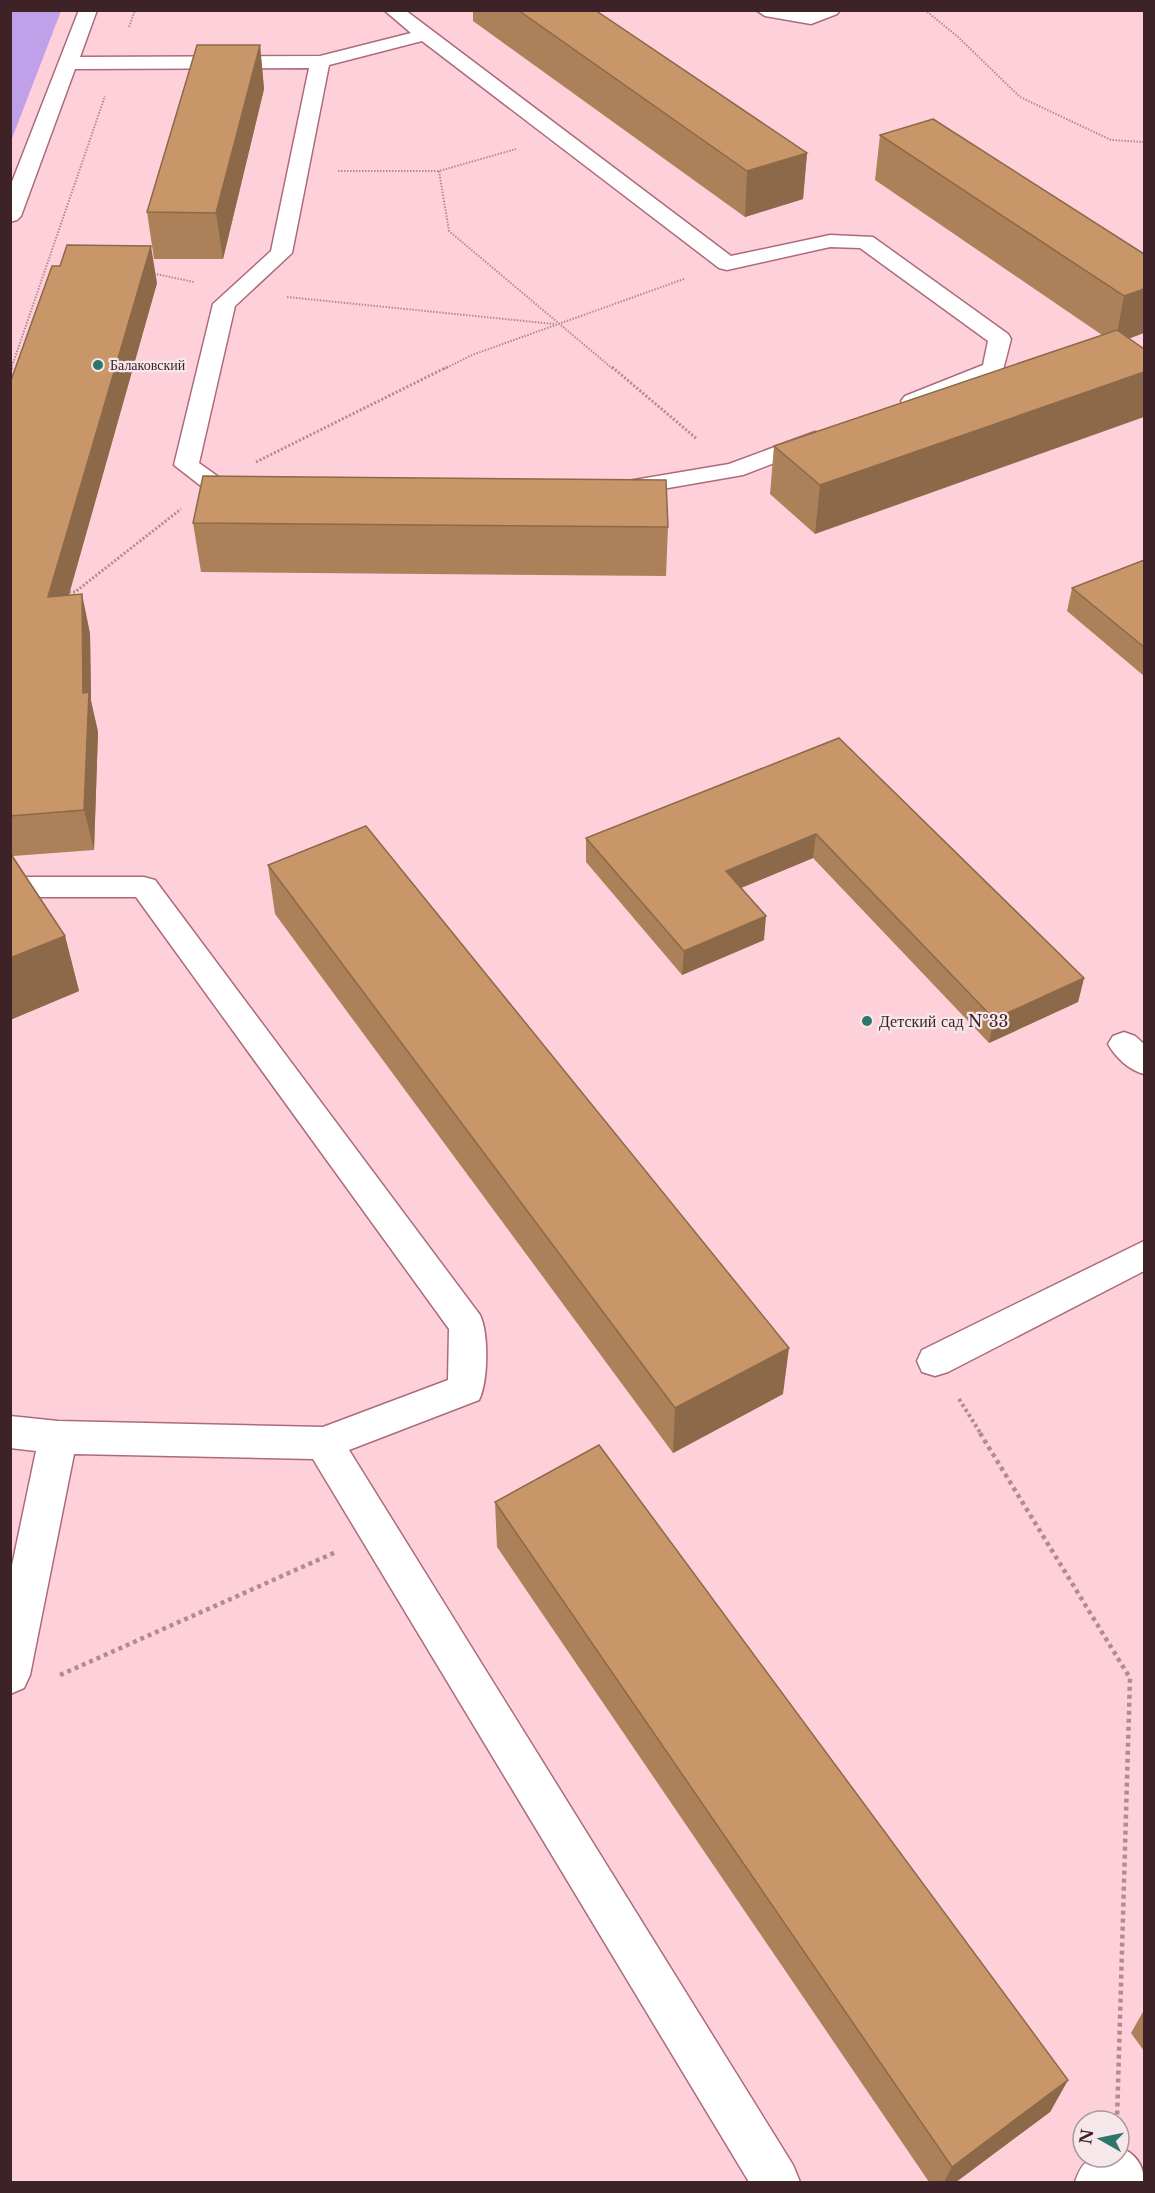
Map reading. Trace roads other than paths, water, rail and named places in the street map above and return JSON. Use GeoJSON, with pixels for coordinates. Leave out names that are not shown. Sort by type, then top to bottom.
{"type":"FeatureCollection","features":[{"type":"Feature","properties":{"kind":"street"},"geometry":{"type":"LineString","coordinates":[[10,216],[70,63],[88,10]]}},
{"type":"Feature","properties":{"kind":"street"},"geometry":{"type":"LineString","coordinates":[[393,10],[727,263],[830,241],[865,242],[1000,339],[994,369],[897,407]]}},
{"type":"Feature","properties":{"kind":"street"},"geometry":{"type":"LineString","coordinates":[[765,10],[811,18],[831,10]]}},
{"type":"Feature","properties":{"kind":"street"},"geometry":{"type":"LineString","coordinates":[[70,63],[320,62],[425,35]]}},
{"type":"Feature","properties":{"kind":"street"},"geometry":{"type":"LineString","coordinates":[[264,494],[228,495],[186,465],[224,304],[281,253],[320,62]]}},
{"type":"Feature","properties":{"kind":"street"},"geometry":{"type":"LineString","coordinates":[[595,490],[631,489],[734,470],[832,432]]}},
{"type":"Feature","properties":{"kind":"street"},"geometry":{"type":"LineString","coordinates":[[10,887],[144,887],[466,1326],[466,1389],[324,1443],[57,1437],[10,1432]]}},
{"type":"Feature","properties":{"kind":"street"},"geometry":{"type":"LineString","coordinates":[[935,1361],[1144,1255]]}},
{"type":"Feature","properties":{"kind":"street"},"geometry":{"type":"LineString","coordinates":[[10,1675],[57,1437]]}},
{"type":"Feature","properties":{"kind":"street"},"geometry":{"type":"LineString","coordinates":[[324,1443],[776,2182]]}},
{"type":"Feature","properties":{"kind":"street"},"geometry":{"type":"LineString","coordinates":[[1099,2182],[1115,2169],[1124,2182]]}},
{"type":"Feature","properties":{"kind":"place","name":"Балаковский"},"geometry":{"type":"Point","coordinates":[98,365]}},
{"type":"Feature","properties":{"kind":"place","name":"Детский сад №33"},"geometry":{"type":"Point","coordinates":[867,1021]}}]}
